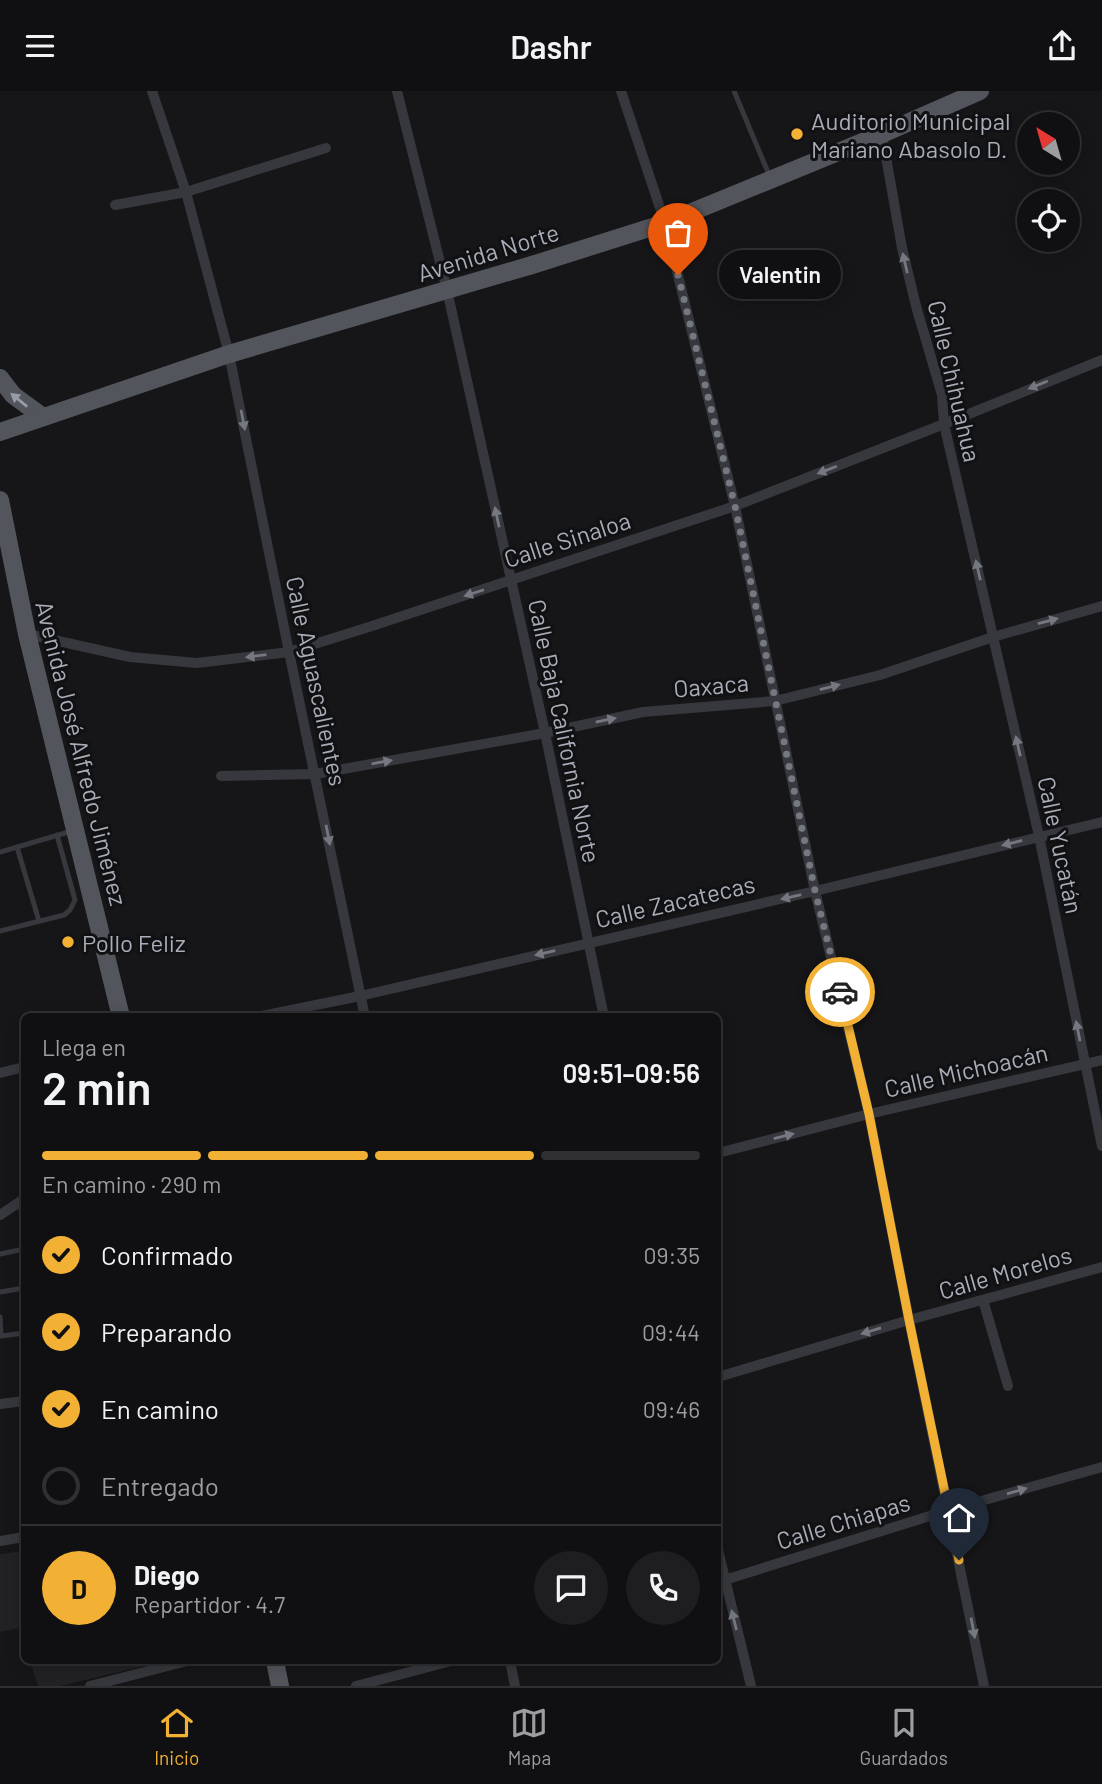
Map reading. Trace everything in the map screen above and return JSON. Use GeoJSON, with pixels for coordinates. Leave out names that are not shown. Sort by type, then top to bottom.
{"type":"FeatureCollection","features":[{"type":"Feature","properties":{"kind":"main road","name":"Avenida Norte"},"geometry":{"type":"LineString","coordinates":[[0,432],[229,353],[665,223],[981,91]]}},
{"type":"Feature","properties":{"kind":"main road"},"geometry":{"type":"LineString","coordinates":[[0,378],[13,395],[43,417]]}},
{"type":"Feature","properties":{"kind":"main road","name":"Avenida José Alfredo Jiménez"},"geometry":{"type":"LineString","coordinates":[[0,500],[27,634],[120,1013]]}},
{"type":"Feature","properties":{"kind":"main road"},"geometry":{"type":"LineString","coordinates":[[276,1664],[280,1686]]}},
{"type":"Feature","properties":{"kind":"street","name":"Calle Aguascalientes"},"geometry":{"type":"LineString","coordinates":[[152,91],[186,193],[229,353],[364,1013]]}},
{"type":"Feature","properties":{"kind":"street","name":"Calle Baja California Norte"},"geometry":{"type":"LineString","coordinates":[[397,91],[447,290],[545,733],[603,1013]]}},
{"type":"Feature","properties":{"kind":"street"},"geometry":{"type":"LineString","coordinates":[[621,91],[665,223],[735,506],[815,891],[869,1114],[984,1686]]}},
{"type":"Feature","properties":{"kind":"street","name":"Calle Chihuahua"},"geometry":{"type":"LineString","coordinates":[[882,134],[902,248],[942,395],[944,424],[993,636]]}},
{"type":"Feature","properties":{"kind":"street"},"geometry":{"type":"LineString","coordinates":[[115,205],[186,193],[326,148]]}},
{"type":"Feature","properties":{"kind":"street","name":"Calle Sinaloa"},"geometry":{"type":"LineString","coordinates":[[27,634],[130,657],[197,663],[289,652],[735,506],[1102,360]]}},
{"type":"Feature","properties":{"kind":"street","name":"Oaxaca"},"geometry":{"type":"LineString","coordinates":[[221,776],[315,774],[545,733],[643,712],[775,701],[880,675],[993,636],[1102,607]]}},
{"type":"Feature","properties":{"kind":"street","name":"Calle Yucatán"},"geometry":{"type":"LineString","coordinates":[[993,636],[1039,836],[1102,1146]]}},
{"type":"Feature","properties":{"kind":"street","name":"Calle Zacatecas"},"geometry":{"type":"LineString","coordinates":[[277,1013],[815,891],[1102,822]]}},
{"type":"Feature","properties":{"kind":"street","name":"Calle Michoacán"},"geometry":{"type":"LineString","coordinates":[[721,1152],[869,1114],[1102,1060]]}},
{"type":"Feature","properties":{"kind":"street"},"geometry":{"type":"LineString","coordinates":[[0,1073],[21,1068]]}},
{"type":"Feature","properties":{"kind":"street"},"geometry":{"type":"LineString","coordinates":[[0,1215],[21,1202]]}},
{"type":"Feature","properties":{"kind":"street","name":"Calle Morelos"},"geometry":{"type":"LineString","coordinates":[[721,1376],[1102,1266]]}},
{"type":"Feature","properties":{"kind":"street"},"geometry":{"type":"LineString","coordinates":[[983,1300],[1008,1386]]}},
{"type":"Feature","properties":{"kind":"street"},"geometry":{"type":"LineString","coordinates":[[0,1404],[21,1401]]}},
{"type":"Feature","properties":{"kind":"street","name":"Calle Chiapas"},"geometry":{"type":"LineString","coordinates":[[721,1581],[949,1510],[1102,1467]]}},
{"type":"Feature","properties":{"kind":"street"},"geometry":{"type":"LineString","coordinates":[[0,1541],[21,1538]]}},
{"type":"Feature","properties":{"kind":"street"},"geometry":{"type":"LineString","coordinates":[[721,1581],[751,1686]]}},
{"type":"Feature","properties":{"kind":"street"},"geometry":{"type":"LineString","coordinates":[[90,1686],[175,1664]]}},
{"type":"Feature","properties":{"kind":"street"},"geometry":{"type":"LineString","coordinates":[[356,1686],[440,1664]]}},
{"type":"Feature","properties":{"kind":"street"},"geometry":{"type":"LineString","coordinates":[[511,1664],[515,1686]]}},
{"type":"Feature","properties":{"kind":"lane"},"geometry":{"type":"LineString","coordinates":[[734,91],[771,180]]}},
{"type":"Feature","properties":{"kind":"lane"},"geometry":{"type":"LineString","coordinates":[[0,852],[75,830]]}},
{"type":"Feature","properties":{"kind":"lane"},"geometry":{"type":"LineString","coordinates":[[0,931],[64,915],[70,909],[75,899],[57,835]]}},
{"type":"Feature","properties":{"kind":"lane"},"geometry":{"type":"LineString","coordinates":[[17,847],[39,921]]}},
{"type":"Feature","properties":{"kind":"lane"},"geometry":{"type":"LineString","coordinates":[[0,1254],[21,1250]]}},
{"type":"Feature","properties":{"kind":"lane"},"geometry":{"type":"LineString","coordinates":[[0,1292],[21,1288]]}},
{"type":"Feature","properties":{"kind":"lane"},"geometry":{"type":"LineString","coordinates":[[0,1317],[1,1336],[21,1333]]}},
{"type":"Feature","properties":{"kind":"shaded area"},"geometry":{"type":"Polygon","coordinates":[[[21,1551],[21,1632],[20,1628],[0,1632],[0,1554],[21,1551]]]}},
{"type":"Feature","properties":{"kind":"shaded area"},"geometry":{"type":"Polygon","coordinates":[[[31,1664],[152,1664],[60,1686],[38,1686],[31,1664]]]}},
{"type":"Feature","properties":{"kind":"way so far"},"geometry":{"type":"LineString","coordinates":[[678,275],[735,506],[815,891],[840,992]]}},
{"type":"Feature","properties":{"kind":"place","name":"Auditorio Municipal Mariano Abasolo D."},"geometry":{"type":"Point","coordinates":[797,134]}},
{"type":"Feature","properties":{"kind":"place","name":"Valentin"},"geometry":{"type":"Point","coordinates":[678,275]}},
{"type":"Feature","properties":{"kind":"place","name":"Pollo Feliz"},"geometry":{"type":"Point","coordinates":[68,942]}},
{"type":"Feature","properties":{"kind":"route"},"geometry":{"type":"LineString","coordinates":[[840,992],[869,1114],[959,1560]]}}]}
